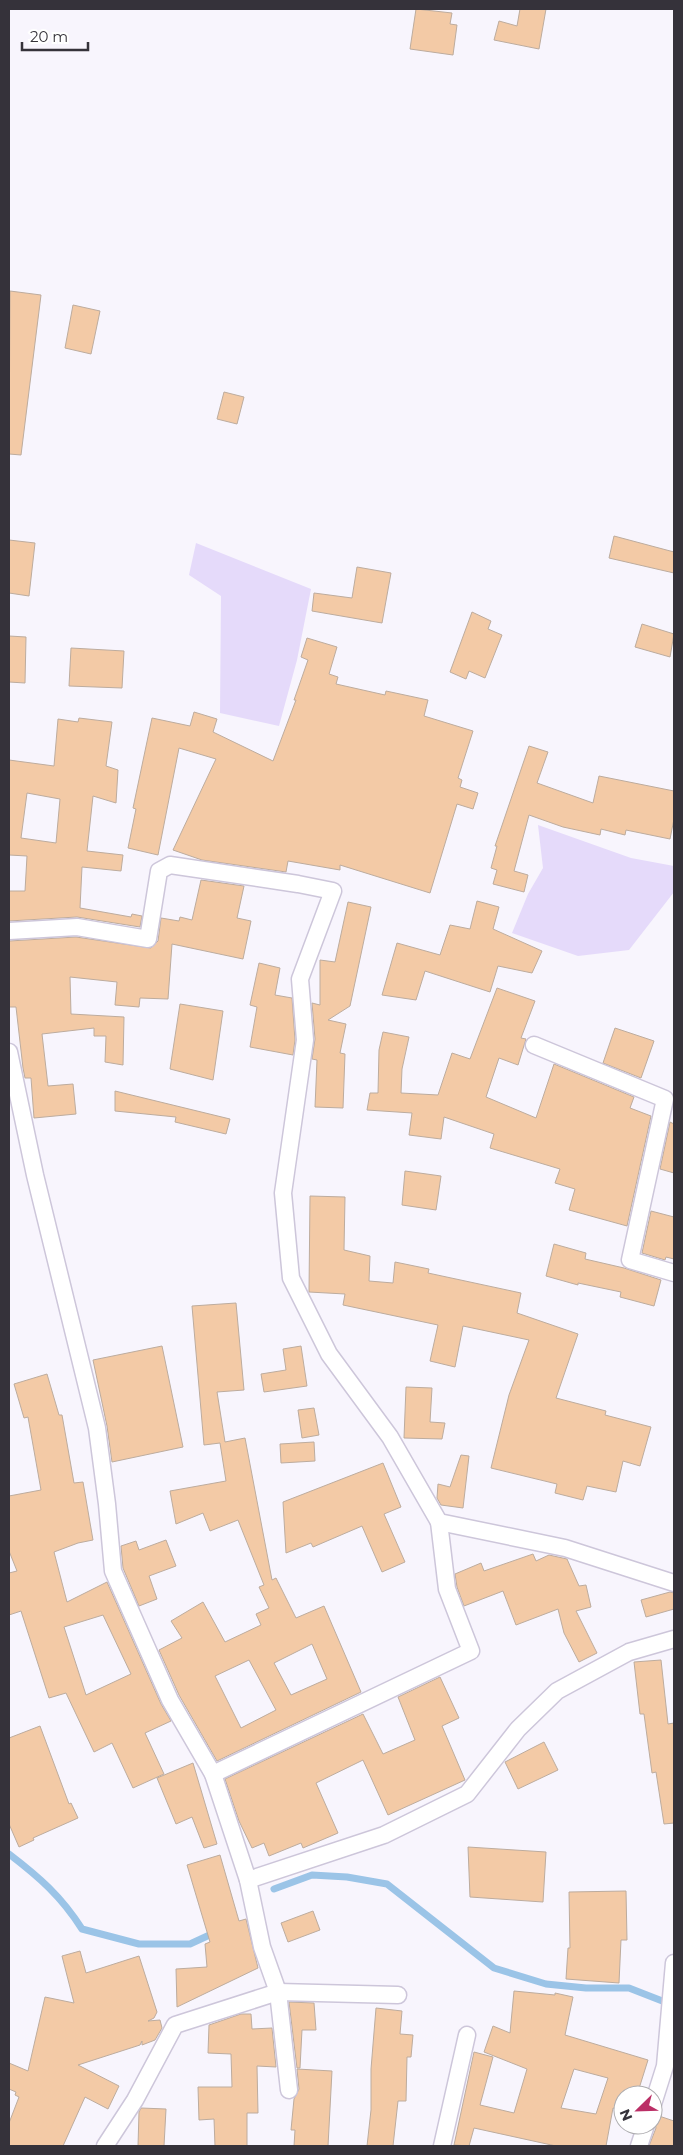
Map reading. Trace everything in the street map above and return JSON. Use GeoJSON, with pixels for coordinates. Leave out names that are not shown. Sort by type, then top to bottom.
{"type":"FeatureCollection","features":[{"type":"Feature","properties":{"kind":"street"},"geometry":{"type":"LineString","coordinates":[[9,931],[76,927],[148,939],[159,871],[170,865],[298,884],[332,892],[300,979],[305,1040],[283,1192],[291,1278],[329,1354],[390,1437],[439,1522],[447,1589],[472,1651],[213,1774]]}},
{"type":"Feature","properties":{"kind":"street"},"geometry":{"type":"LineString","coordinates":[[534,1044],[665,1099],[630,1260],[674,1273]]}},
{"type":"Feature","properties":{"kind":"street"},"geometry":{"type":"LineString","coordinates":[[9,1052],[35,1175],[97,1428],[113,1571],[170,1700],[213,1774],[248,1880],[262,1947],[278,1992],[289,2090]]}},
{"type":"Feature","properties":{"kind":"street"},"geometry":{"type":"LineString","coordinates":[[439,1522],[565,1548],[674,1583]]}},
{"type":"Feature","properties":{"kind":"street"},"geometry":{"type":"LineString","coordinates":[[248,1880],[384,1835],[467,1794],[518,1729],[557,1691],[629,1652],[674,1639]]}},
{"type":"Feature","properties":{"kind":"street"},"geometry":{"type":"LineString","coordinates":[[662,2085],[670,2070],[674,1963]]}},
{"type":"Feature","properties":{"kind":"street"},"geometry":{"type":"LineString","coordinates":[[105,2146],[135,2100],[175,2025],[278,1992],[398,1995]]}},
{"type":"Feature","properties":{"kind":"street"},"geometry":{"type":"LineString","coordinates":[[442,2146],[467,2035]]}},
{"type":"Feature","properties":{"kind":"shaded area"},"geometry":{"type":"Polygon","coordinates":[[[196,543],[311,589],[297,660],[279,726],[220,713],[221,596],[189,575],[196,543]]]}},
{"type":"Feature","properties":{"kind":"shaded area"},"geometry":{"type":"Polygon","coordinates":[[[538,825],[631,858],[674,866],[674,892],[629,950],[578,956],[512,933],[528,894],[543,868],[538,825]]]}},
{"type":"Feature","properties":{"kind":"building"},"geometry":{"type":"Polygon","coordinates":[[[416,9],[452,13],[450,24],[457,25],[453,55],[410,49],[416,9]]]}},
{"type":"Feature","properties":{"kind":"building"},"geometry":{"type":"Polygon","coordinates":[[[520,9],[546,9],[539,49],[494,40],[499,21],[517,26],[520,9]]]}},
{"type":"Feature","properties":{"kind":"building"},"geometry":{"type":"Polygon","coordinates":[[[10,291],[41,295],[21,455],[9,454],[10,291]]]}},
{"type":"Feature","properties":{"kind":"building"},"geometry":{"type":"Polygon","coordinates":[[[73,305],[100,311],[91,354],[65,348],[73,305]]]}},
{"type":"Feature","properties":{"kind":"building"},"geometry":{"type":"Polygon","coordinates":[[[224,392],[244,397],[237,424],[217,419],[224,392]]]}},
{"type":"Feature","properties":{"kind":"building"},"geometry":{"type":"Polygon","coordinates":[[[614,536],[674,552],[674,573],[609,558],[614,536]]]}},
{"type":"Feature","properties":{"kind":"building"},"geometry":{"type":"Polygon","coordinates":[[[9,540],[35,543],[29,596],[9,593],[9,540]]]}},
{"type":"Feature","properties":{"kind":"building"},"geometry":{"type":"Polygon","coordinates":[[[357,567],[391,573],[382,623],[312,611],[314,593],[352,598],[357,567]]]}},
{"type":"Feature","properties":{"kind":"building"},"geometry":{"type":"Polygon","coordinates":[[[472,612],[491,621],[488,629],[502,635],[485,678],[469,671],[466,679],[450,672],[472,612]]]}},
{"type":"Feature","properties":{"kind":"building"},"geometry":{"type":"Polygon","coordinates":[[[642,624],[674,634],[670,657],[635,647],[642,624]]]}},
{"type":"Feature","properties":{"kind":"building"},"geometry":{"type":"Polygon","coordinates":[[[9,636],[26,637],[25,683],[9,682],[9,636]]]}},
{"type":"Feature","properties":{"kind":"building"},"geometry":{"type":"Polygon","coordinates":[[[307,638],[337,647],[329,674],[338,677],[336,684],[385,695],[386,691],[428,700],[424,716],[473,731],[458,778],[462,780],[460,787],[478,793],[473,809],[457,804],[430,893],[340,865],[340,870],[288,861],[286,872],[202,860],[173,850],[216,759],[179,748],[158,855],[128,848],[136,809],[133,808],[152,718],[190,726],[194,712],[217,719],[213,732],[273,761],[296,700],[294,700],[308,660],[301,657],[307,638]]]}},
{"type":"Feature","properties":{"kind":"building"},"geometry":{"type":"Polygon","coordinates":[[[71,648],[124,651],[122,688],[69,686],[71,648]]]}},
{"type":"Feature","properties":{"kind":"building"},"geometry":{"type":"Polygon","coordinates":[[[79,718],[112,722],[106,766],[118,770],[116,803],[93,796],[87,851],[123,855],[121,871],[82,867],[80,908],[131,917],[132,914],[142,916],[140,927],[77,917],[9,921],[9,891],[25,891],[27,856],[9,855],[9,760],[54,766],[58,719],[78,722],[79,718]],[[27,793],[21,838],[56,843],[60,799],[27,793]]]}},
{"type":"Feature","properties":{"kind":"building"},"geometry":{"type":"Polygon","coordinates":[[[529,746],[548,752],[537,783],[593,803],[599,776],[674,791],[674,819],[670,839],[626,830],[625,835],[601,829],[600,835],[563,827],[529,815],[514,871],[528,875],[524,892],[493,884],[497,870],[491,868],[497,846],[495,846],[529,746]]]}},
{"type":"Feature","properties":{"kind":"building"},"geometry":{"type":"Polygon","coordinates":[[[201,880],[244,886],[237,918],[251,921],[243,959],[172,944],[168,999],[140,998],[139,1007],[115,1005],[117,982],[70,977],[71,1014],[124,1017],[123,1065],[105,1062],[106,1036],[94,1036],[94,1028],[42,1034],[48,1086],[73,1084],[76,1114],[34,1118],[31,1078],[25,1078],[16,1007],[9,1007],[9,941],[76,937],[151,948],[158,941],[161,918],[179,921],[180,917],[192,920],[201,880]]]}},
{"type":"Feature","properties":{"kind":"building"},"geometry":{"type":"Polygon","coordinates":[[[477,901],[499,907],[493,929],[542,951],[532,973],[498,966],[490,992],[425,971],[416,1000],[382,995],[397,943],[440,955],[450,925],[470,929],[477,901]]]}},
{"type":"Feature","properties":{"kind":"building"},"geometry":{"type":"Polygon","coordinates":[[[348,902],[371,907],[350,1006],[328,1020],[346,1024],[340,1053],[345,1054],[343,1108],[315,1107],[317,1060],[312,1059],[315,1039],[312,1003],[320,1005],[320,960],[335,962],[348,902]]]}},
{"type":"Feature","properties":{"kind":"building"},"geometry":{"type":"Polygon","coordinates":[[[259,963],[280,968],[275,995],[292,998],[295,1040],[293,1055],[250,1047],[257,1007],[250,1005],[259,963]]]}},
{"type":"Feature","properties":{"kind":"building"},"geometry":{"type":"Polygon","coordinates":[[[497,988],[535,1001],[521,1038],[526,1039],[518,1065],[499,1058],[486,1097],[536,1118],[554,1064],[634,1097],[630,1108],[651,1116],[627,1226],[569,1210],[575,1189],[555,1183],[560,1169],[490,1148],[494,1134],[444,1117],[441,1139],[409,1135],[412,1113],[367,1110],[370,1093],[378,1093],[379,1050],[383,1032],[409,1037],[402,1069],[401,1093],[438,1095],[452,1053],[470,1059],[497,988]]]}},
{"type":"Feature","properties":{"kind":"building"},"geometry":{"type":"Polygon","coordinates":[[[180,1004],[223,1011],[213,1080],[170,1069],[180,1004]]]}},
{"type":"Feature","properties":{"kind":"building"},"geometry":{"type":"Polygon","coordinates":[[[615,1028],[654,1041],[641,1078],[603,1063],[615,1028]]]}},
{"type":"Feature","properties":{"kind":"building"},"geometry":{"type":"Polygon","coordinates":[[[115,1091],[230,1119],[226,1134],[175,1122],[176,1117],[115,1111],[115,1091]]]}},
{"type":"Feature","properties":{"kind":"building"},"geometry":{"type":"Polygon","coordinates":[[[670,1122],[674,1124],[674,1173],[660,1169],[670,1122]]]}},
{"type":"Feature","properties":{"kind":"building"},"geometry":{"type":"Polygon","coordinates":[[[405,1171],[441,1176],[436,1210],[402,1205],[405,1171]]]}},
{"type":"Feature","properties":{"kind":"building"},"geometry":{"type":"Polygon","coordinates":[[[310,1196],[345,1197],[344,1250],[370,1256],[369,1281],[393,1283],[395,1262],[429,1269],[428,1273],[521,1293],[517,1313],[578,1334],[556,1398],[606,1411],[605,1415],[651,1427],[640,1466],[623,1461],[616,1492],[587,1486],[583,1500],[555,1493],[557,1484],[491,1468],[509,1395],[529,1340],[463,1326],[455,1367],[430,1361],[438,1325],[343,1305],[345,1294],[309,1292],[310,1196]]]}},
{"type":"Feature","properties":{"kind":"building"},"geometry":{"type":"Polygon","coordinates":[[[651,1211],[674,1217],[674,1259],[666,1257],[665,1260],[642,1253],[651,1211]]]}},
{"type":"Feature","properties":{"kind":"building"},"geometry":{"type":"Polygon","coordinates":[[[554,1244],[586,1253],[585,1259],[624,1268],[661,1280],[654,1306],[620,1297],[621,1292],[578,1283],[578,1285],[546,1276],[554,1244]]]}},
{"type":"Feature","properties":{"kind":"building"},"geometry":{"type":"Polygon","coordinates":[[[236,1303],[244,1390],[217,1392],[225,1442],[245,1438],[272,1580],[276,1578],[296,1618],[324,1606],[361,1692],[217,1761],[179,1695],[159,1650],[182,1638],[171,1621],[203,1602],[225,1642],[261,1625],[256,1614],[269,1608],[259,1587],[264,1585],[238,1520],[210,1531],[203,1513],[176,1524],[170,1491],[226,1481],[220,1443],[204,1445],[192,1306],[236,1303]],[[312,1644],[274,1663],[291,1695],[327,1679],[312,1644]],[[249,1660],[215,1676],[241,1728],[276,1710],[249,1660]]]}},
{"type":"Feature","properties":{"kind":"building"},"geometry":{"type":"Polygon","coordinates":[[[162,1346],[183,1447],[112,1462],[107,1426],[93,1360],[162,1346]]]}},
{"type":"Feature","properties":{"kind":"building"},"geometry":{"type":"Polygon","coordinates":[[[301,1346],[307,1386],[264,1392],[261,1374],[286,1370],[283,1349],[301,1346]]]}},
{"type":"Feature","properties":{"kind":"building"},"geometry":{"type":"Polygon","coordinates":[[[47,1374],[59,1415],[62,1415],[74,1483],[83,1482],[93,1540],[78,1543],[54,1552],[67,1602],[107,1582],[161,1704],[171,1721],[145,1733],[164,1774],[133,1788],[112,1743],[94,1752],[66,1693],[49,1698],[21,1611],[9,1615],[9,1573],[17,1571],[9,1551],[9,1496],[41,1490],[28,1417],[24,1418],[14,1384],[47,1374]],[[103,1615],[64,1627],[86,1695],[131,1674],[103,1615]]]}},
{"type":"Feature","properties":{"kind":"building"},"geometry":{"type":"Polygon","coordinates":[[[406,1387],[432,1388],[430,1422],[445,1423],[442,1439],[404,1438],[406,1387]]]}},
{"type":"Feature","properties":{"kind":"building"},"geometry":{"type":"Polygon","coordinates":[[[314,1408],[319,1435],[302,1438],[298,1410],[314,1408]]]}},
{"type":"Feature","properties":{"kind":"building"},"geometry":{"type":"Polygon","coordinates":[[[314,1442],[315,1461],[281,1463],[280,1444],[314,1442]]]}},
{"type":"Feature","properties":{"kind":"building"},"geometry":{"type":"Polygon","coordinates":[[[461,1455],[469,1456],[463,1508],[441,1505],[437,1498],[438,1484],[450,1487],[461,1455]]]}},
{"type":"Feature","properties":{"kind":"building"},"geometry":{"type":"Polygon","coordinates":[[[383,1463],[401,1507],[384,1514],[405,1562],[382,1572],[362,1526],[313,1547],[311,1543],[286,1553],[283,1502],[383,1463]]]}},
{"type":"Feature","properties":{"kind":"building"},"geometry":{"type":"Polygon","coordinates":[[[166,1540],[176,1566],[149,1576],[157,1599],[139,1606],[123,1568],[121,1546],[136,1541],[139,1550],[166,1540]]]}},
{"type":"Feature","properties":{"kind":"building"},"geometry":{"type":"Polygon","coordinates":[[[533,1554],[536,1561],[549,1555],[567,1559],[579,1586],[586,1585],[591,1607],[576,1611],[597,1653],[579,1662],[564,1633],[558,1609],[516,1625],[503,1591],[464,1606],[457,1587],[455,1574],[481,1563],[484,1571],[533,1554]]]}},
{"type":"Feature","properties":{"kind":"building"},"geometry":{"type":"Polygon","coordinates":[[[670,1592],[674,1593],[674,1609],[646,1617],[641,1600],[670,1592]]]}},
{"type":"Feature","properties":{"kind":"building"},"geometry":{"type":"Polygon","coordinates":[[[661,1660],[668,1724],[674,1723],[674,1823],[664,1824],[656,1772],[652,1773],[644,1714],[640,1714],[634,1662],[661,1660]]]}},
{"type":"Feature","properties":{"kind":"building"},"geometry":{"type":"Polygon","coordinates":[[[440,1677],[459,1718],[442,1726],[465,1780],[388,1815],[363,1760],[316,1783],[338,1833],[303,1848],[301,1843],[269,1856],[264,1843],[252,1848],[239,1821],[225,1779],[363,1714],[383,1754],[415,1740],[398,1697],[440,1677]]]}},
{"type":"Feature","properties":{"kind":"building"},"geometry":{"type":"Polygon","coordinates":[[[40,1726],[69,1804],[71,1803],[78,1818],[33,1838],[34,1840],[19,1847],[9,1824],[9,1738],[40,1726]]]}},
{"type":"Feature","properties":{"kind":"building"},"geometry":{"type":"Polygon","coordinates":[[[544,1742],[558,1770],[518,1789],[505,1762],[544,1742]]]}},
{"type":"Feature","properties":{"kind":"building"},"geometry":{"type":"Polygon","coordinates":[[[193,1763],[217,1844],[204,1848],[192,1817],[176,1824],[157,1778],[193,1763]]]}},
{"type":"Feature","properties":{"kind":"building"},"geometry":{"type":"Polygon","coordinates":[[[468,1847],[546,1852],[543,1902],[470,1897],[468,1847]]]}},
{"type":"Feature","properties":{"kind":"building"},"geometry":{"type":"Polygon","coordinates":[[[220,1855],[239,1921],[246,1919],[258,1968],[177,2007],[176,1969],[207,1967],[205,1944],[210,1942],[187,1865],[220,1855]]]}},
{"type":"Feature","properties":{"kind":"building"},"geometry":{"type":"Polygon","coordinates":[[[626,1891],[627,1940],[621,1940],[619,1983],[566,1979],[568,1948],[570,1948],[569,1892],[626,1891]]]}},
{"type":"Feature","properties":{"kind":"building"},"geometry":{"type":"Polygon","coordinates":[[[313,1911],[320,1930],[288,1942],[281,1923],[313,1911]]]}},
{"type":"Feature","properties":{"kind":"building"},"geometry":{"type":"Polygon","coordinates":[[[80,1951],[86,1973],[139,1956],[157,2012],[154,2018],[148,2021],[160,2020],[162,2028],[155,2040],[142,2045],[142,2041],[140,2045],[78,2065],[119,2086],[108,2109],[85,2097],[63,2146],[9,2146],[9,2123],[19,2097],[15,2095],[16,2092],[9,2089],[9,2063],[28,2071],[45,1997],[74,2003],[62,1956],[80,1951]]]}},
{"type":"Feature","properties":{"kind":"building"},"geometry":{"type":"Polygon","coordinates":[[[514,1991],[555,1995],[555,1993],[573,1997],[565,2035],[648,2060],[640,2085],[613,2085],[613,2108],[606,2146],[556,2146],[474,2128],[469,2146],[454,2145],[474,2052],[493,2057],[480,2105],[514,2113],[527,2069],[484,2052],[493,2026],[510,2033],[514,1991]],[[574,2069],[561,2108],[596,2114],[608,2078],[574,2069]]]}},
{"type":"Feature","properties":{"kind":"building"},"geometry":{"type":"Polygon","coordinates":[[[289,2002],[314,2003],[316,2030],[302,2030],[300,2068],[297,2068],[289,2002]]]}},
{"type":"Feature","properties":{"kind":"building"},"geometry":{"type":"Polygon","coordinates":[[[376,2008],[402,2011],[400,2034],[413,2035],[411,2057],[407,2057],[406,2101],[398,2101],[393,2146],[367,2146],[371,2110],[371,2069],[376,2008]]]}},
{"type":"Feature","properties":{"kind":"building"},"geometry":{"type":"Polygon","coordinates":[[[241,2014],[251,2014],[252,2029],[272,2028],[276,2067],[257,2066],[258,2113],[247,2113],[247,2146],[215,2146],[214,2119],[199,2120],[198,2087],[232,2087],[231,2054],[208,2053],[209,2025],[241,2014]]]}},
{"type":"Feature","properties":{"kind":"building"},"geometry":{"type":"Polygon","coordinates":[[[297,2069],[332,2071],[328,2146],[294,2146],[295,2130],[291,2130],[294,2099],[299,2089],[297,2069]]]}},
{"type":"Feature","properties":{"kind":"building"},"geometry":{"type":"Polygon","coordinates":[[[141,2108],[166,2109],[164,2146],[138,2146],[139,2112],[141,2108]]]}},
{"type":"Feature","properties":{"kind":"building"},"geometry":{"type":"Polygon","coordinates":[[[663,2117],[674,2121],[674,2146],[649,2146],[653,2135],[663,2135],[663,2117]]]}},
{"type":"Feature","properties":{"kind":"waterway"},"geometry":{"type":"LineString","coordinates":[[9,1854],[49,1888],[82,1929],[139,1944],[190,1944],[216,1932]]}},
{"type":"Feature","properties":{"kind":"waterway"},"geometry":{"type":"LineString","coordinates":[[274,1889],[312,1875],[347,1877],[387,1884],[494,1968],[546,1984],[586,1988],[629,1988],[670,2004]]}}]}
